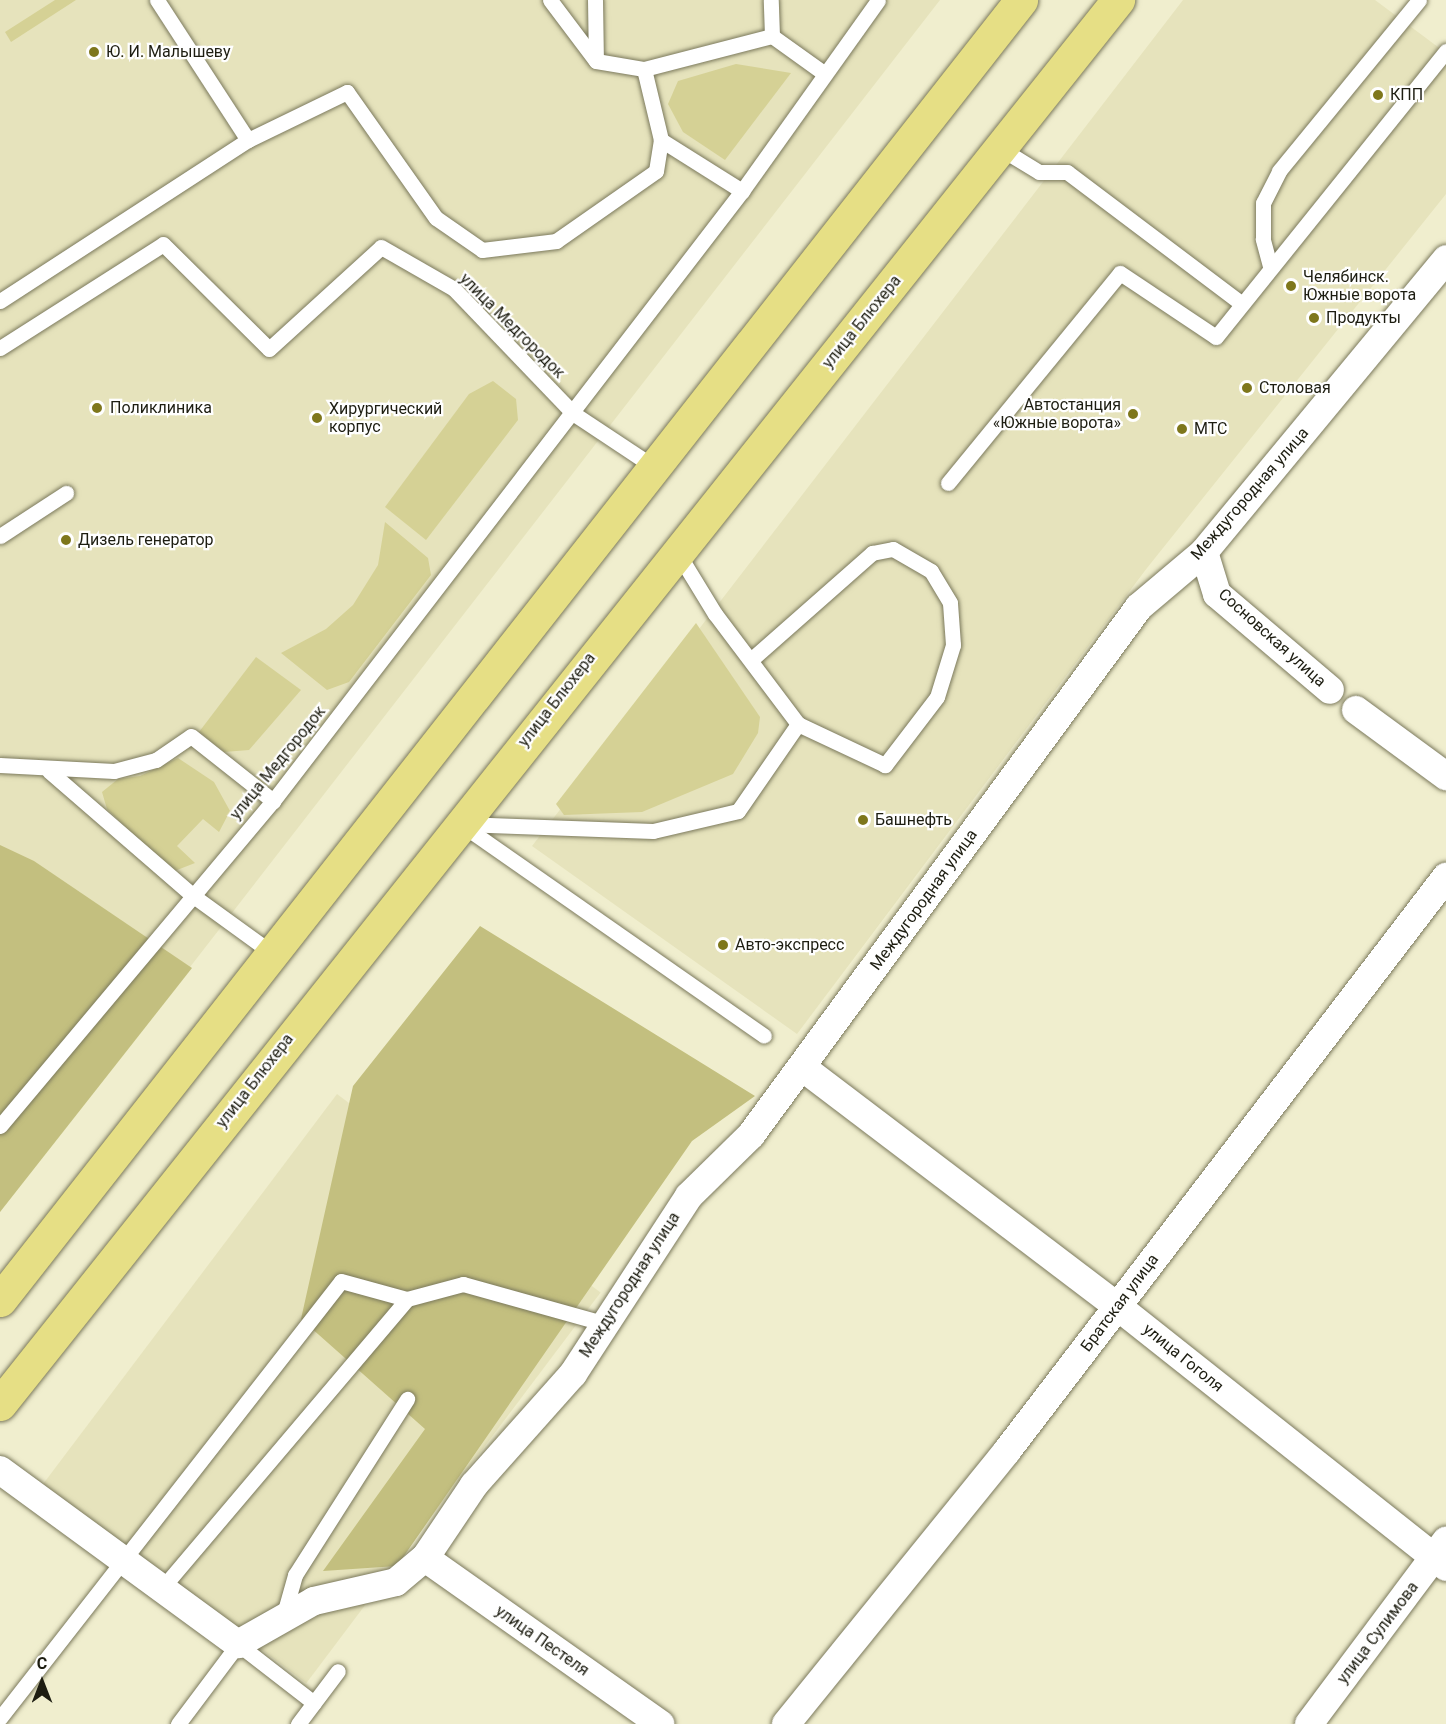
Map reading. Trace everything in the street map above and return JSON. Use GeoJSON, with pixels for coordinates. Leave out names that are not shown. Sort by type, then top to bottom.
{"type":"FeatureCollection","features":[{"type":"Feature","properties":{"kind":"main road"},"geometry":{"type":"LineString","coordinates":[[0,1300],[1021,0]]}},
{"type":"Feature","properties":{"kind":"main road","name":"улица Блюхера"},"geometry":{"type":"LineString","coordinates":[[0,1404],[676,550],[1003,150],[1118,0]]}},
{"type":"Feature","properties":{"kind":"street","name":"Междугородная улица"},"geometry":{"type":"LineString","coordinates":[[238,1644],[284,1614],[396,1582],[425,1558],[474,1485],[573,1374],[603,1323],[689,1196],[751,1136],[1139,607],[1204,552],[1446,259]]}},
{"type":"Feature","properties":{"kind":"street","name":"Сосновская улица"},"geometry":{"type":"LineString","coordinates":[[1204,552],[1217,594],[1330,690]]}},
{"type":"Feature","properties":{"kind":"street"},"geometry":{"type":"LineString","coordinates":[[1356,710],[1446,776]]}},
{"type":"Feature","properties":{"kind":"street","name":"Братская улица"},"geometry":{"type":"LineString","coordinates":[[786,1724],[1117,1306],[1446,877]]}},
{"type":"Feature","properties":{"kind":"street","name":"улица Гоголя"},"geometry":{"type":"LineString","coordinates":[[802,1067],[1442,1556]]}},
{"type":"Feature","properties":{"kind":"street"},"geometry":{"type":"LineString","coordinates":[[0,1470],[238,1644]]}},
{"type":"Feature","properties":{"kind":"street","name":"улица Сулимова"},"geometry":{"type":"LineString","coordinates":[[1309,1724],[1442,1556]]}},
{"type":"Feature","properties":{"kind":"street","name":"улица Пестеля"},"geometry":{"type":"LineString","coordinates":[[425,1558],[660,1724]]}},
{"type":"Feature","properties":{"kind":"lane"},"geometry":{"type":"LineString","coordinates":[[157,0],[248,140]]}},
{"type":"Feature","properties":{"kind":"lane"},"geometry":{"type":"LineString","coordinates":[[550,0],[596,61],[644,69],[772,36]]}},
{"type":"Feature","properties":{"kind":"lane"},"geometry":{"type":"LineString","coordinates":[[595,0],[596,61]]}},
{"type":"Feature","properties":{"kind":"lane"},"geometry":{"type":"LineString","coordinates":[[771,0],[772,36]]}},
{"type":"Feature","properties":{"kind":"lane","name":"улица Медгородок"},"geometry":{"type":"LineString","coordinates":[[0,1126],[273,801],[574,414],[742,191],[878,0]]}},
{"type":"Feature","properties":{"kind":"lane"},"geometry":{"type":"LineString","coordinates":[[1270,266],[1263,239],[1263,203],[1279,171],[1419,0]]}},
{"type":"Feature","properties":{"kind":"lane"},"geometry":{"type":"LineString","coordinates":[[772,36],[825,74]]}},
{"type":"Feature","properties":{"kind":"lane"},"geometry":{"type":"LineString","coordinates":[[948,483],[1120,273],[1216,337],[1270,266],[1446,51]]}},
{"type":"Feature","properties":{"kind":"lane"},"geometry":{"type":"LineString","coordinates":[[0,301],[248,140],[347,92],[436,219],[482,250],[556,241],[656,171],[661,140],[644,69]]}},
{"type":"Feature","properties":{"kind":"lane"},"geometry":{"type":"LineString","coordinates":[[661,140],[742,191]]}},
{"type":"Feature","properties":{"kind":"lane"},"geometry":{"type":"LineString","coordinates":[[1003,150],[1039,172],[1068,172],[1241,303]]}},
{"type":"Feature","properties":{"kind":"lane","name":"улица Медгородок"},"geometry":{"type":"LineString","coordinates":[[0,348],[163,244],[269,349],[381,247],[454,289],[574,414],[654,467]]}},
{"type":"Feature","properties":{"kind":"lane"},"geometry":{"type":"LineString","coordinates":[[0,536],[66,493]]}},
{"type":"Feature","properties":{"kind":"lane"},"geometry":{"type":"LineString","coordinates":[[676,550],[715,614],[753,658],[798,724],[885,765],[937,697],[953,645],[950,603],[931,571],[893,549],[872,553],[753,658]]}},
{"type":"Feature","properties":{"kind":"lane"},"geometry":{"type":"LineString","coordinates":[[459,824],[652,831],[738,811],[798,724]]}},
{"type":"Feature","properties":{"kind":"lane"},"geometry":{"type":"LineString","coordinates":[[0,765],[49,771],[114,771],[156,760],[191,736],[273,801]]}},
{"type":"Feature","properties":{"kind":"lane"},"geometry":{"type":"LineString","coordinates":[[49,771],[192,895],[272,953]]}},
{"type":"Feature","properties":{"kind":"lane"},"geometry":{"type":"LineString","coordinates":[[459,824],[764,1036]]}},
{"type":"Feature","properties":{"kind":"lane"},"geometry":{"type":"LineString","coordinates":[[0,1718],[341,1281],[407,1299],[463,1284],[603,1323]]}},
{"type":"Feature","properties":{"kind":"lane"},"geometry":{"type":"LineString","coordinates":[[163,1587],[407,1299]]}},
{"type":"Feature","properties":{"kind":"lane"},"geometry":{"type":"LineString","coordinates":[[284,1614],[295,1575],[407,1399]]}},
{"type":"Feature","properties":{"kind":"lane"},"geometry":{"type":"LineString","coordinates":[[178,1724],[238,1644],[314,1703]]}},
{"type":"Feature","properties":{"kind":"lane"},"geometry":{"type":"LineString","coordinates":[[298,1724],[338,1671]]}},
{"type":"Feature","properties":{"kind":"shaded area"},"geometry":{"type":"Polygon","coordinates":[[[0,0],[940,0],[0,1212],[0,0]]]}},
{"type":"Feature","properties":{"kind":"shaded area"},"geometry":{"type":"Polygon","coordinates":[[[55,0],[76,0],[11,42],[5,32],[55,0]]]}},
{"type":"Feature","properties":{"kind":"shaded area"},"geometry":{"type":"Polygon","coordinates":[[[1183,0],[1375,0],[1446,53],[1446,194],[1147,568],[797,1034],[532,846],[1183,0]]]}},
{"type":"Feature","properties":{"kind":"shaded area"},"geometry":{"type":"Polygon","coordinates":[[[736,64],[791,73],[725,160],[683,132],[668,104],[678,81],[736,64]]]}},
{"type":"Feature","properties":{"kind":"shaded area"},"geometry":{"type":"Polygon","coordinates":[[[493,381],[516,399],[518,420],[426,540],[385,507],[469,394],[493,381]]]}},
{"type":"Feature","properties":{"kind":"shaded area"},"geometry":{"type":"Polygon","coordinates":[[[385,522],[428,558],[431,575],[349,682],[327,690],[281,653],[326,629],[353,605],[378,565],[385,522]]]}},
{"type":"Feature","properties":{"kind":"shaded area"},"geometry":{"type":"Polygon","coordinates":[[[696,623],[760,717],[758,733],[733,774],[642,812],[564,815],[556,804],[696,623]]]}},
{"type":"Feature","properties":{"kind":"shaded area"},"geometry":{"type":"Polygon","coordinates":[[[256,657],[301,690],[249,750],[224,752],[199,732],[256,657]]]}},
{"type":"Feature","properties":{"kind":"shaded area"},"geometry":{"type":"Polygon","coordinates":[[[178,758],[214,782],[230,811],[219,832],[203,819],[177,846],[195,863],[172,872],[107,809],[102,792],[118,779],[140,776],[178,758]]]}},
{"type":"Feature","properties":{"kind":"shaded area"},"geometry":{"type":"Polygon","coordinates":[[[0,845],[34,861],[192,968],[0,1212],[0,845]]]}},
{"type":"Feature","properties":{"kind":"shaded area"},"geometry":{"type":"Polygon","coordinates":[[[480,926],[755,1096],[692,1141],[397,1566],[323,1571],[425,1429],[301,1319],[353,1086],[480,926]]]}},
{"type":"Feature","properties":{"kind":"shaded area"},"geometry":{"type":"Polygon","coordinates":[[[337,1094],[601,1293],[306,1683],[43,1485],[337,1094]]]}},
{"type":"Feature","properties":{"kind":"place","name":"Ю. И. Малышеву"},"geometry":{"type":"Point","coordinates":[94,52]}},
{"type":"Feature","properties":{"kind":"place","name":"КПП"},"geometry":{"type":"Point","coordinates":[1378,95]}},
{"type":"Feature","properties":{"kind":"place","name":"Челябинск. Южные ворота"},"geometry":{"type":"Point","coordinates":[1291,286]}},
{"type":"Feature","properties":{"kind":"place","name":"Продукты"},"geometry":{"type":"Point","coordinates":[1314,318]}},
{"type":"Feature","properties":{"kind":"place","name":"Столовая"},"geometry":{"type":"Point","coordinates":[1247,388]}},
{"type":"Feature","properties":{"kind":"place","name":"Поликлиника"},"geometry":{"type":"Point","coordinates":[97,408]}},
{"type":"Feature","properties":{"kind":"place","name":"Автостанция «Южные ворота»"},"geometry":{"type":"Point","coordinates":[1133,414]}},
{"type":"Feature","properties":{"kind":"place","name":"Хирургический корпус"},"geometry":{"type":"Point","coordinates":[317,418]}},
{"type":"Feature","properties":{"kind":"place","name":"МТС"},"geometry":{"type":"Point","coordinates":[1182,429]}},
{"type":"Feature","properties":{"kind":"place","name":"Дизель генератор"},"geometry":{"type":"Point","coordinates":[66,540]}},
{"type":"Feature","properties":{"kind":"place","name":"Башнефть"},"geometry":{"type":"Point","coordinates":[863,820]}},
{"type":"Feature","properties":{"kind":"place","name":"Авто-экспресс"},"geometry":{"type":"Point","coordinates":[723,945]}}]}
